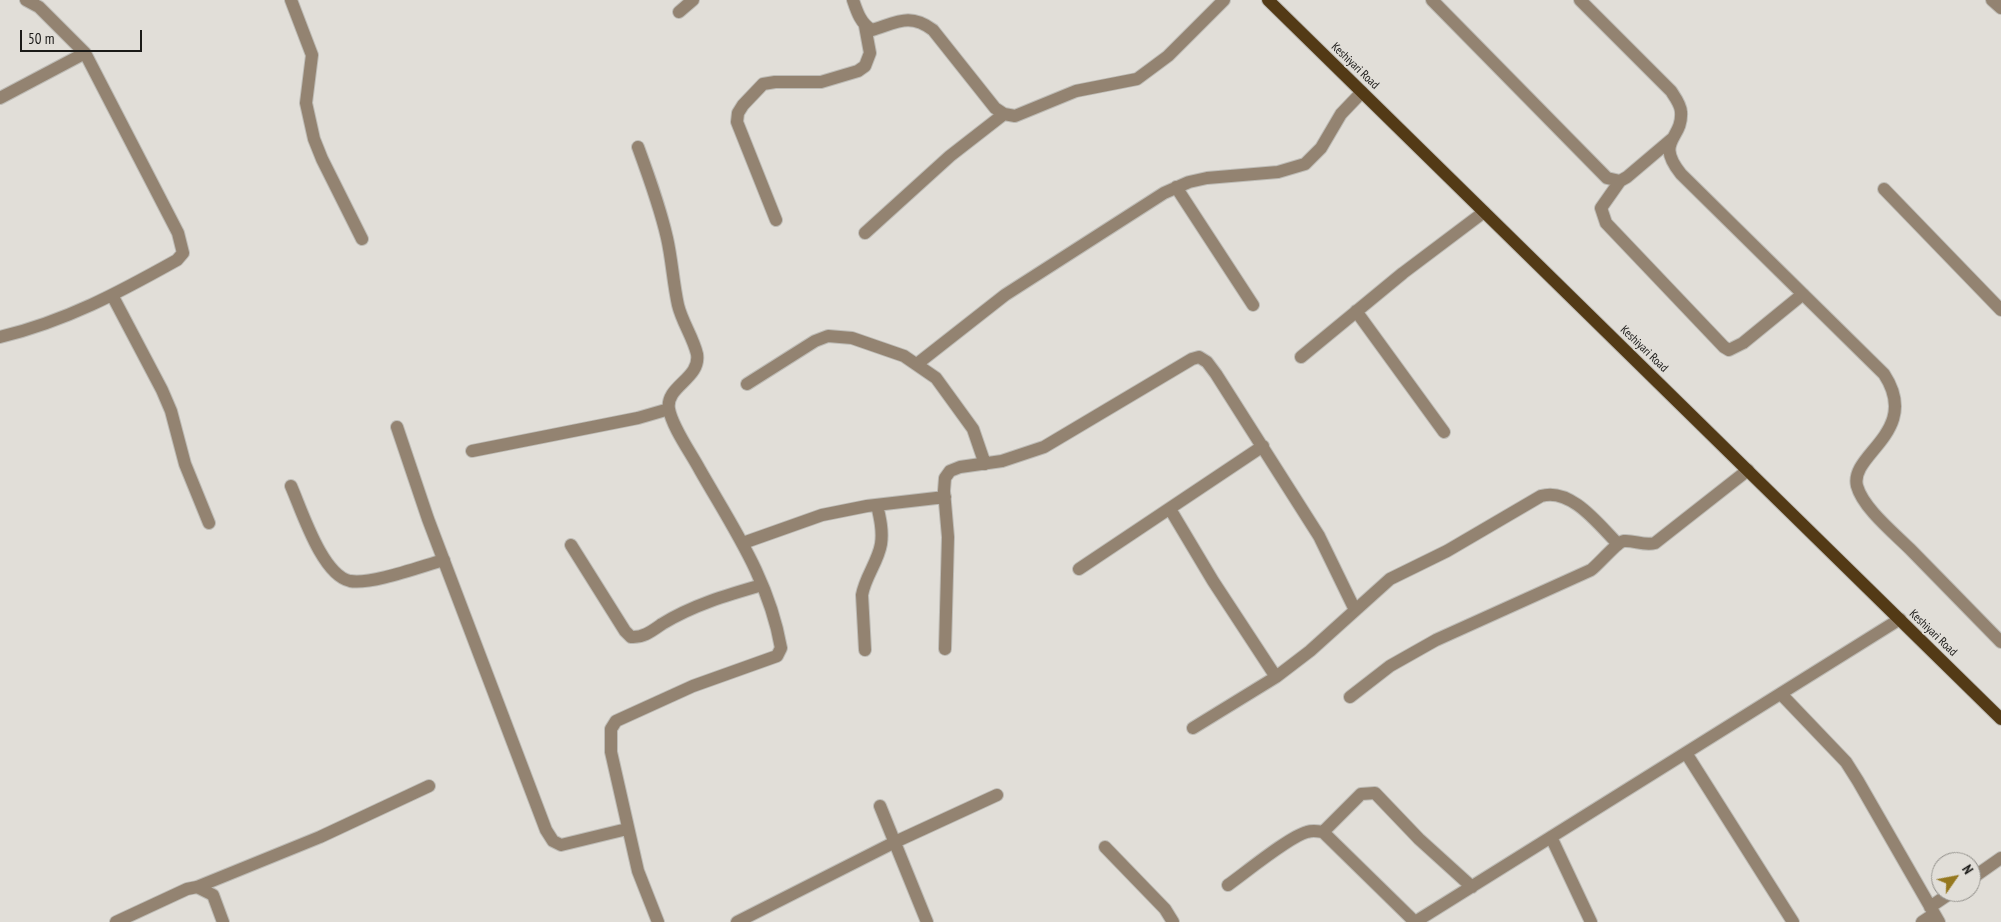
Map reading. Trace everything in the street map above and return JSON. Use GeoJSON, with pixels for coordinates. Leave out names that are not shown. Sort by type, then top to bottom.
{"type":"FeatureCollection","features":[{"type":"Feature","properties":{"kind":"main road","name":"Keshiyari Road"},"geometry":{"type":"LineString","coordinates":[[1268,0],[2001,719]]}},
{"type":"Feature","properties":{"kind":"street"},"geometry":{"type":"LineString","coordinates":[[0,337],[57,321],[112,295],[177,260],[183,253],[182,244],[85,53],[39,7],[26,0]]}},
{"type":"Feature","properties":{"kind":"street"},"geometry":{"type":"LineString","coordinates":[[291,0],[312,55],[306,103],[314,139],[362,239]]}},
{"type":"Feature","properties":{"kind":"street"},"geometry":{"type":"LineString","coordinates":[[679,12],[693,0]]}},
{"type":"Feature","properties":{"kind":"street"},"geometry":{"type":"LineString","coordinates":[[776,220],[737,122],[738,113],[763,84],[774,82],[821,82],[858,71],[865,66],[870,53],[865,26],[853,0]]}},
{"type":"Feature","properties":{"kind":"street"},"geometry":{"type":"LineString","coordinates":[[865,26],[872,30],[908,19],[921,21],[933,30],[996,108],[1004,114],[1014,116],[1076,91],[1137,79],[1168,56],[1224,0]]}},
{"type":"Feature","properties":{"kind":"street"},"geometry":{"type":"LineString","coordinates":[[1432,0],[1600,172],[1613,181],[1620,181]]}},
{"type":"Feature","properties":{"kind":"street"},"geometry":{"type":"LineString","coordinates":[[1580,0],[1670,91],[1678,102],[1682,111],[1681,119],[1673,138],[1670,156],[1681,174],[1884,374],[1891,384],[1895,409],[1894,418],[1886,433],[1859,470],[1856,479],[1857,487],[1876,514],[2001,642]]}},
{"type":"Feature","properties":{"kind":"street"},"geometry":{"type":"LineString","coordinates":[[1992,0],[2001,8]]}},
{"type":"Feature","properties":{"kind":"street"},"geometry":{"type":"LineString","coordinates":[[0,98],[85,53]]}},
{"type":"Feature","properties":{"kind":"street"},"geometry":{"type":"LineString","coordinates":[[917,364],[1005,295],[1176,187],[1207,178],[1278,172],[1305,164],[1321,148],[1341,114],[1362,92]]}},
{"type":"Feature","properties":{"kind":"street"},"geometry":{"type":"LineString","coordinates":[[865,234],[950,156],[1004,114]]}},
{"type":"Feature","properties":{"kind":"street"},"geometry":{"type":"LineString","coordinates":[[1673,138],[1620,181],[1601,208],[1606,223],[1724,347],[1729,350],[1743,343],[1803,294]]}},
{"type":"Feature","properties":{"kind":"street"},"geometry":{"type":"LineString","coordinates":[[638,147],[667,236],[678,306],[696,354],[697,365],[692,374],[674,392],[670,400],[669,409],[682,438],[758,572],[779,639],[780,648],[777,656],[693,686],[616,722],[611,729],[610,752],[627,829],[638,871],[658,922]]}},
{"type":"Feature","properties":{"kind":"street"},"geometry":{"type":"LineString","coordinates":[[1176,187],[1253,305]]}},
{"type":"Feature","properties":{"kind":"street"},"geometry":{"type":"LineString","coordinates":[[1884,189],[2001,310]]}},
{"type":"Feature","properties":{"kind":"street"},"geometry":{"type":"LineString","coordinates":[[1301,357],[1403,273],[1484,212]]}},
{"type":"Feature","properties":{"kind":"street"},"geometry":{"type":"LineString","coordinates":[[112,295],[171,411],[185,464],[209,523]]}},
{"type":"Feature","properties":{"kind":"street"},"geometry":{"type":"LineString","coordinates":[[1356,311],[1444,432]]}},
{"type":"Feature","properties":{"kind":"street"},"geometry":{"type":"LineString","coordinates":[[746,384],[815,341],[828,336],[852,338],[904,356],[936,378],[962,413],[979,442],[985,464]]}},
{"type":"Feature","properties":{"kind":"street"},"geometry":{"type":"LineString","coordinates":[[945,649],[948,537],[945,478],[950,471],[960,467],[985,464],[1031,452],[1062,438],[1145,386],[1199,357],[1207,362],[1216,374],[1319,536],[1355,610]]}},
{"type":"Feature","properties":{"kind":"street"},"geometry":{"type":"LineString","coordinates":[[472,451],[638,418],[669,409]]}},
{"type":"Feature","properties":{"kind":"street"},"geometry":{"type":"LineString","coordinates":[[397,428],[444,560],[546,830],[553,841],[561,845],[581,842],[627,829]]}},
{"type":"Feature","properties":{"kind":"street"},"geometry":{"type":"LineString","coordinates":[[1079,569],[1263,446]]}},
{"type":"Feature","properties":{"kind":"street"},"geometry":{"type":"LineString","coordinates":[[1350,697],[1390,666],[1419,649],[1591,570],[1604,560],[1618,544],[1624,541],[1647,545],[1655,543],[1748,470]]}},
{"type":"Feature","properties":{"kind":"street"},"geometry":{"type":"LineString","coordinates":[[291,486],[323,558],[341,578],[360,581],[393,575],[444,560]]}},
{"type":"Feature","properties":{"kind":"street"},"geometry":{"type":"LineString","coordinates":[[1193,728],[1276,677],[1310,651],[1390,580],[1447,551],[1541,496],[1548,493],[1570,500],[1618,544]]}},
{"type":"Feature","properties":{"kind":"street"},"geometry":{"type":"LineString","coordinates":[[743,543],[822,515],[877,505],[945,497]]}},
{"type":"Feature","properties":{"kind":"street"},"geometry":{"type":"LineString","coordinates":[[865,650],[862,595],[881,545],[882,532],[877,505]]}},
{"type":"Feature","properties":{"kind":"street"},"geometry":{"type":"LineString","coordinates":[[1170,509],[1213,581],[1276,677]]}},
{"type":"Feature","properties":{"kind":"street"},"geometry":{"type":"LineString","coordinates":[[571,545],[625,632],[631,637],[639,638],[684,611],[698,605],[762,584]]}},
{"type":"Feature","properties":{"kind":"street"},"geometry":{"type":"LineString","coordinates":[[1323,832],[1415,922],[1900,619]]}},
{"type":"Feature","properties":{"kind":"street"},"geometry":{"type":"LineString","coordinates":[[1781,694],[1846,762],[1935,914]]}},
{"type":"Feature","properties":{"kind":"street"},"geometry":{"type":"LineString","coordinates":[[1686,753],[1793,922]]}},
{"type":"Feature","properties":{"kind":"street"},"geometry":{"type":"LineString","coordinates":[[116,922],[188,889],[320,836],[429,786]]}},
{"type":"Feature","properties":{"kind":"street"},"geometry":{"type":"LineString","coordinates":[[1228,885],[1305,832],[1323,832],[1362,794],[1375,793],[1419,839],[1472,887]]}},
{"type":"Feature","properties":{"kind":"street"},"geometry":{"type":"LineString","coordinates":[[737,922],[894,842],[997,795]]}},
{"type":"Feature","properties":{"kind":"street"},"geometry":{"type":"LineString","coordinates":[[880,806],[927,922]]}},
{"type":"Feature","properties":{"kind":"street"},"geometry":{"type":"LineString","coordinates":[[1551,837],[1591,922]]}},
{"type":"Feature","properties":{"kind":"street"},"geometry":{"type":"LineString","coordinates":[[1106,847],[1165,909],[1173,922]]}},
{"type":"Feature","properties":{"kind":"street"},"geometry":{"type":"LineString","coordinates":[[1981,872],[2001,858]]}},
{"type":"Feature","properties":{"kind":"street"},"geometry":{"type":"LineString","coordinates":[[197,887],[213,895],[223,922]]}},
{"type":"Feature","properties":{"kind":"street"},"geometry":{"type":"LineString","coordinates":[[1922,922],[1935,914],[1944,902]]}}]}
